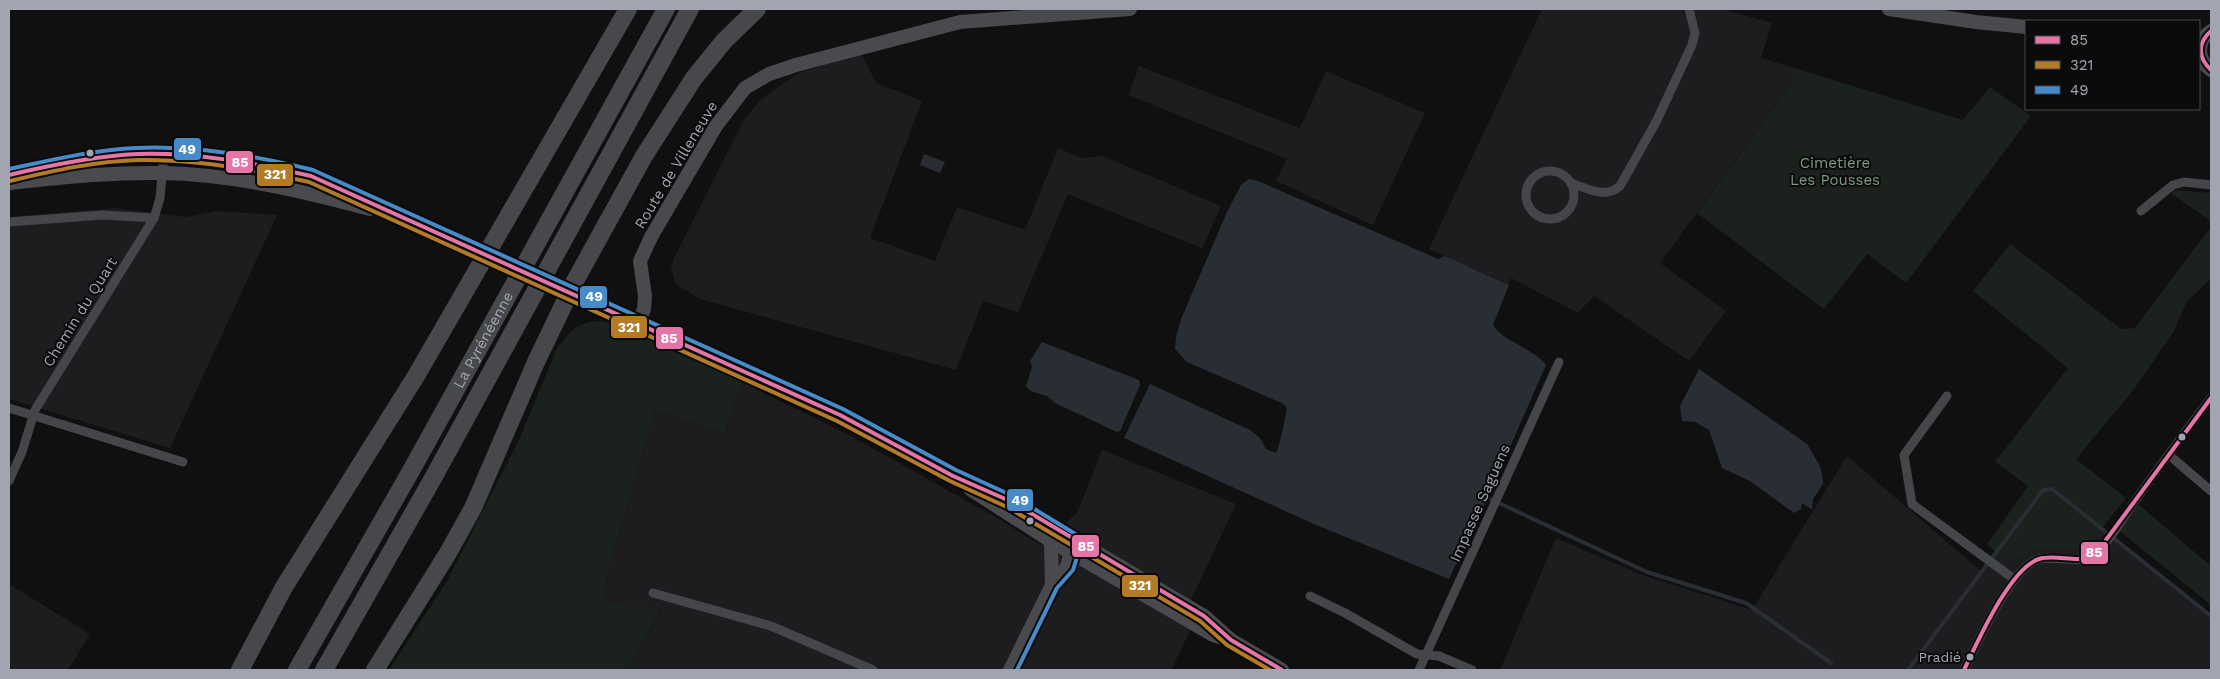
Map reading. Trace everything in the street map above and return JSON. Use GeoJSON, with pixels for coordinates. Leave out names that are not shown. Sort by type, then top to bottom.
{"type":"FeatureCollection","features":[{"type":"Feature","properties":{"kind":"highway"},"geometry":{"type":"LineString","coordinates":[[240,670],[284,587],[416,376],[628,9]]}},
{"type":"Feature","properties":{"kind":"highway","name":"La Pyrénéenne"},"geometry":{"type":"LineString","coordinates":[[297,670],[412,469],[666,9]]}},
{"type":"Feature","properties":{"kind":"highway","name":"La Pyrénéenne"},"geometry":{"type":"LineString","coordinates":[[324,670],[441,464],[690,9]]}},
{"type":"Feature","properties":{"kind":"highway"},"geometry":{"type":"LineString","coordinates":[[374,670],[448,553],[473,508],[536,362],[644,156],[694,78],[724,41],[757,9]]}},
{"type":"Feature","properties":{"kind":"main road","name":"Route de Villeneuve"},"geometry":{"type":"LineString","coordinates":[[638,324],[644,309],[645,296],[640,261],[651,237],[716,126],[745,88],[769,74],[890,39],[960,22],[1130,9]]}},
{"type":"Feature","properties":{"kind":"main road"},"geometry":{"type":"LineString","coordinates":[[1889,9],[1976,22],[2025,27]]}},
{"type":"Feature","properties":{"kind":"main road"},"geometry":{"type":"LineString","coordinates":[[2200,50],[2206,32]]}},
{"type":"Feature","properties":{"kind":"main road"},"geometry":{"type":"LineString","coordinates":[[2200,56],[2205,65],[2211,70]]}},
{"type":"Feature","properties":{"kind":"main road"},"geometry":{"type":"LineString","coordinates":[[9,175],[84,160],[136,154],[164,154],[256,164],[311,176],[840,416],[953,476],[1010,501],[1073,551]]}},
{"type":"Feature","properties":{"kind":"main road"},"geometry":{"type":"LineString","coordinates":[[9,183],[107,173],[162,172],[255,183],[314,194],[402,218]]}},
{"type":"Feature","properties":{"kind":"main road"},"geometry":{"type":"LineString","coordinates":[[953,476],[986,501],[1051,541],[1073,551],[1213,635],[1231,640],[1282,670]]}},
{"type":"Feature","properties":{"kind":"main road"},"geometry":{"type":"LineString","coordinates":[[1051,541],[1053,558],[1052,584]]}},
{"type":"Feature","properties":{"kind":"main road"},"geometry":{"type":"LineString","coordinates":[[1053,558],[1073,551]]}},
{"type":"Feature","properties":{"kind":"main road"},"geometry":{"type":"LineString","coordinates":[[1010,670],[1052,584],[1073,551]]}},
{"type":"Feature","properties":{"kind":"street"},"geometry":{"type":"LineString","coordinates":[[1572,183],[1574,201],[1564,215],[1549,220],[1540,218],[1528,206],[1525,197],[1526,189],[1534,176],[1541,172],[1558,172],[1566,176],[1572,183],[1604,194],[1613,192],[1620,186],[1656,122],[1692,45],[1695,33],[1689,9]]}},
{"type":"Feature","properties":{"kind":"street","name":"Chemin du Quart"},"geometry":{"type":"LineString","coordinates":[[9,482],[22,452],[35,410],[154,218],[160,198],[164,154]]}},
{"type":"Feature","properties":{"kind":"street"},"geometry":{"type":"LineString","coordinates":[[2141,211],[2173,185],[2184,182],[2211,185]]}},
{"type":"Feature","properties":{"kind":"street"},"geometry":{"type":"LineString","coordinates":[[9,222],[103,215],[154,218]]}},
{"type":"Feature","properties":{"kind":"street","name":"Impasse Saguens"},"geometry":{"type":"LineString","coordinates":[[1419,670],[1559,362]]}},
{"type":"Feature","properties":{"kind":"street"},"geometry":{"type":"LineString","coordinates":[[1947,396],[1904,455],[1912,504],[2014,579]]}},
{"type":"Feature","properties":{"kind":"street"},"geometry":{"type":"LineString","coordinates":[[1964,670],[1975,646],[2014,579],[2026,566],[2038,559],[2053,557],[2081,559],[2094,554],[2118,525],[2211,398]]}},
{"type":"Feature","properties":{"kind":"street"},"geometry":{"type":"LineString","coordinates":[[9,408],[183,462]]}},
{"type":"Feature","properties":{"kind":"street"},"geometry":{"type":"LineString","coordinates":[[2169,455],[2211,491]]}},
{"type":"Feature","properties":{"kind":"street"},"geometry":{"type":"LineString","coordinates":[[653,593],[771,626],[873,670]]}},
{"type":"Feature","properties":{"kind":"street"},"geometry":{"type":"LineString","coordinates":[[1310,596],[1345,612],[1417,654],[1439,656],[1472,670]]}},
{"type":"Feature","properties":{"kind":"shaded area"},"geometry":{"type":"Polygon","coordinates":[[[1542,9],[1722,9],[1772,23],[1761,58],[1801,70],[1660,263],[1726,311],[1689,361],[1594,296],[1578,313],[1511,278],[1508,284],[1429,249],[1542,9]]]}},
{"type":"Feature","properties":{"kind":"shaded area"},"geometry":{"type":"Polygon","coordinates":[[[861,53],[876,83],[922,101],[870,238],[935,261],[957,207],[1025,230],[1058,148],[1082,158],[1103,156],[1221,206],[1202,248],[1068,194],[1018,312],[983,301],[956,370],[700,299],[676,284],[671,269],[674,258],[744,120],[761,99],[799,73],[861,53]]]}},
{"type":"Feature","properties":{"kind":"shaded area"},"geometry":{"type":"Polygon","coordinates":[[[1139,66],[1300,128],[1326,71],[1425,113],[1373,225],[1276,181],[1287,159],[1129,95],[1139,66]]]}},
{"type":"Feature","properties":{"kind":"shaded area"},"geometry":{"type":"Polygon","coordinates":[[[924,154],[945,162],[940,173],[920,165],[924,154]]]}},
{"type":"Feature","properties":{"kind":"shaded area"},"geometry":{"type":"Polygon","coordinates":[[[1249,179],[1258,181],[1438,259],[1445,256],[1509,285],[1493,325],[1503,336],[1534,354],[1546,365],[1502,465],[1486,493],[1485,504],[1477,513],[1475,523],[1449,579],[1314,524],[1124,438],[1150,384],[1250,430],[1260,438],[1266,449],[1276,453],[1278,449],[1287,408],[1284,404],[1187,362],[1175,349],[1181,319],[1227,212],[1241,185],[1249,179]]]}},
{"type":"Feature","properties":{"kind":"shaded area"},"geometry":{"type":"Polygon","coordinates":[[[115,208],[186,217],[216,211],[277,215],[170,448],[9,399],[9,217],[115,208]]]}},
{"type":"Feature","properties":{"kind":"shaded area"},"geometry":{"type":"Polygon","coordinates":[[[1042,342],[1139,380],[1140,385],[1120,431],[1117,432],[1055,403],[1047,396],[1031,391],[1026,386],[1032,367],[1030,361],[1042,342]]]}},
{"type":"Feature","properties":{"kind":"shaded area"},"geometry":{"type":"Polygon","coordinates":[[[1699,369],[1807,444],[1820,466],[1823,479],[1823,484],[1813,499],[1812,510],[1802,503],[1801,509],[1794,513],[1750,481],[1722,468],[1709,430],[1695,422],[1682,421],[1680,406],[1699,369]]]}},
{"type":"Feature","properties":{"kind":"shaded area"},"geometry":{"type":"Polygon","coordinates":[[[742,382],[849,435],[999,519],[1040,545],[1077,513],[1102,450],[1236,504],[1192,598],[1190,631],[1171,670],[626,670],[661,611],[604,601],[608,573],[655,411],[725,433],[742,382]]]}},
{"type":"Feature","properties":{"kind":"shaded area"},"geometry":{"type":"Polygon","coordinates":[[[1847,456],[1982,572],[2052,486],[2211,614],[2211,670],[1500,670],[1556,538],[1637,573],[1752,610],[1847,456]]]}},
{"type":"Feature","properties":{"kind":"shaded area"},"geometry":{"type":"Polygon","coordinates":[[[9,584],[90,634],[68,670],[9,670],[9,584]]]}},
{"type":"Feature","properties":{"kind":"green space","name":"Cimetière Les Pousses"},"geometry":{"type":"Polygon","coordinates":[[[1801,70],[1963,120],[1990,87],[2031,116],[1906,283],[1867,254],[1824,309],[1697,213],[1801,70]]]}},
{"type":"Feature","properties":{"kind":"green space"},"geometry":{"type":"Polygon","coordinates":[[[2174,190],[2211,193],[2211,221],[2172,194],[2174,190]]]}},
{"type":"Feature","properties":{"kind":"green space"},"geometry":{"type":"Polygon","coordinates":[[[2211,227],[2211,279],[2187,301],[2174,331],[2135,388],[2076,459],[2126,498],[2086,548],[2075,550],[2051,547],[2039,548],[2014,560],[2004,558],[1987,544],[2028,486],[1995,462],[2068,368],[1973,291],[2010,244],[2121,329],[2135,328],[2211,227]]]}},
{"type":"Feature","properties":{"kind":"green space"},"geometry":{"type":"Polygon","coordinates":[[[599,321],[618,324],[742,382],[725,433],[655,411],[608,573],[604,601],[661,610],[626,670],[389,670],[447,581],[520,438],[557,348],[570,332],[577,327],[588,322],[599,321]]]}},
{"type":"Feature","properties":{"kind":"green space"},"geometry":{"type":"Polygon","coordinates":[[[2138,504],[2211,566],[2211,605],[2117,529],[2138,504]]]}},
{"type":"Feature","properties":{"kind":"waterway"},"geometry":{"type":"LineString","coordinates":[[1908,670],[2043,490],[2052,489],[2211,616]]}},
{"type":"Feature","properties":{"kind":"waterway"},"geometry":{"type":"LineString","coordinates":[[1486,497],[1647,572],[1746,603],[1831,663]]}},
{"type":"Feature","properties":{"kind":"transit line","name":"85"},"geometry":{"type":"LineString","coordinates":[[2211,31],[2201,45],[2202,56],[2211,70]]}},
{"type":"Feature","properties":{"kind":"transit line","name":"49"},"geometry":{"type":"LineString","coordinates":[[9,169],[88,153],[120,149],[180,148],[270,160],[313,170],[843,409],[956,470],[1013,496],[1077,535],[1078,554],[1073,570],[1057,588],[1017,670]]}},
{"type":"Feature","properties":{"kind":"transit line","name":"85"},"geometry":{"type":"LineString","coordinates":[[9,175],[89,159],[121,155],[159,154],[225,159],[311,176],[840,415],[953,476],[1010,501],[1204,616],[1231,640],[1282,670]]}},
{"type":"Feature","properties":{"kind":"transit line","name":"321"},"geometry":{"type":"LineString","coordinates":[[10,181],[90,164],[160,160],[224,166],[309,182],[837,421],[950,481],[1007,507],[1200,621],[1227,645],[1270,670]]}},
{"type":"Feature","properties":{"kind":"transit line","name":"85"},"geometry":{"type":"LineString","coordinates":[[1964,670],[1986,625],[2017,576],[2028,565],[2039,559],[2049,557],[2082,559],[2089,557],[2100,548],[2211,398]]}},
{"type":"Feature","properties":{"kind":"place","name":"Pradié"},"geometry":{"type":"Point","coordinates":[1970,657]}}]}
